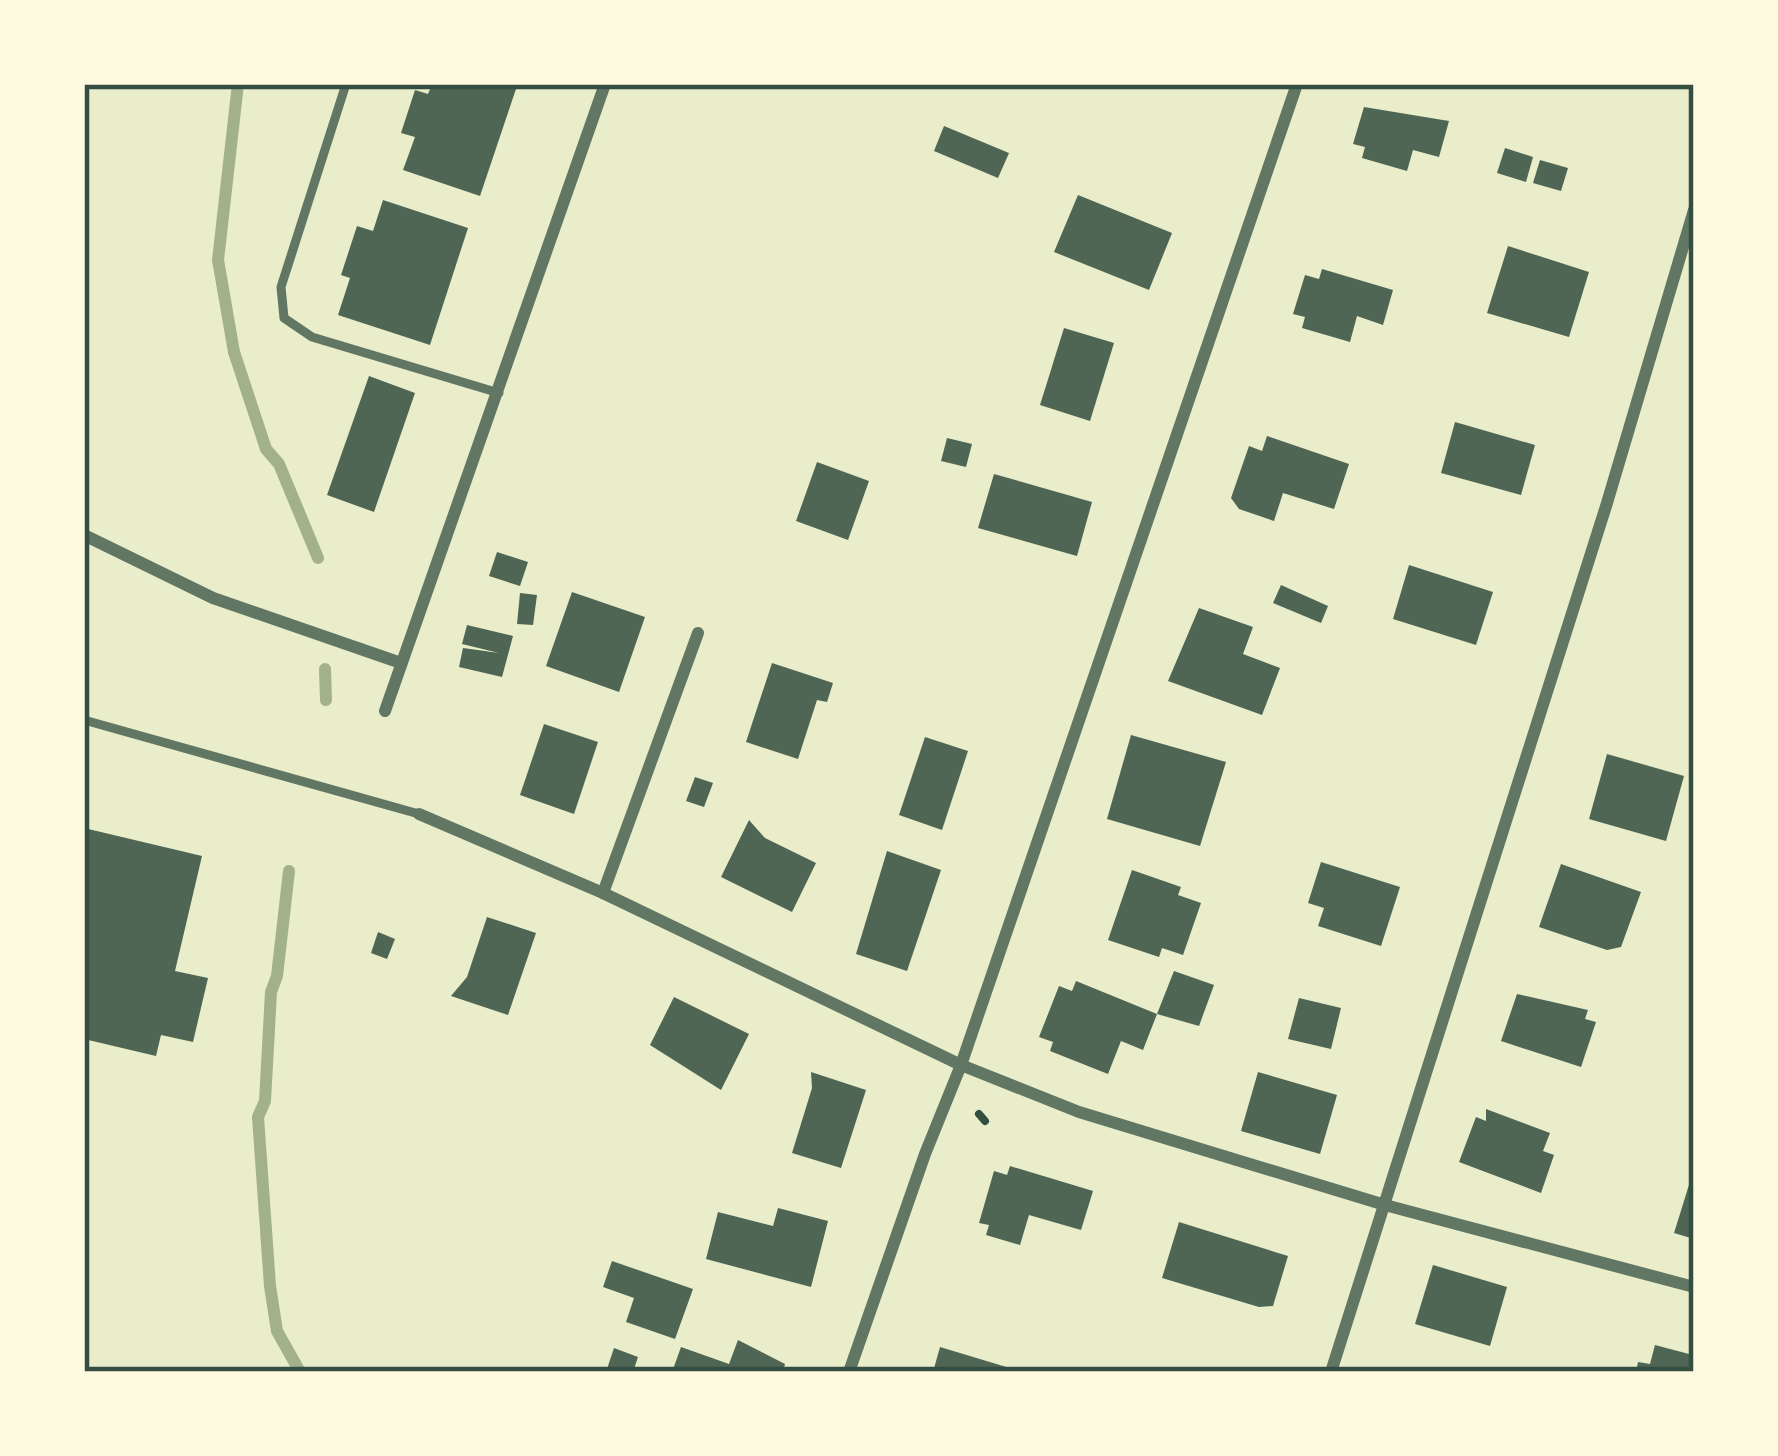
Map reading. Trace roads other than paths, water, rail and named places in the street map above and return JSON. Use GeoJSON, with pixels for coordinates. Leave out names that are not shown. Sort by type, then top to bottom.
{"type":"FeatureCollection","features":[{"type":"Feature","properties":{"kind":"street"},"geometry":{"type":"LineString","coordinates":[[385,711],[604,84]]}},
{"type":"Feature","properties":{"kind":"street"},"geometry":{"type":"LineString","coordinates":[[850,1372],[961,1064],[1298,84]]}},
{"type":"Feature","properties":{"kind":"street"},"geometry":{"type":"LineString","coordinates":[[1331,1372],[1607,503],[1694,210]]}},
{"type":"Feature","properties":{"kind":"street"},"geometry":{"type":"LineString","coordinates":[[84,535],[213,598],[401,664]]}},
{"type":"Feature","properties":{"kind":"street"},"geometry":{"type":"LineString","coordinates":[[604,893],[698,633]]}},
{"type":"Feature","properties":{"kind":"street"},"geometry":{"type":"LineString","coordinates":[[419,814],[604,893],[961,1064],[1079,1112],[1385,1205],[1694,1287]]}},
{"type":"Feature","properties":{"kind":"lane"},"geometry":{"type":"LineString","coordinates":[[346,84],[281,287],[284,318],[312,337],[499,393]]}},
{"type":"Feature","properties":{"kind":"lane"},"geometry":{"type":"LineString","coordinates":[[84,720],[419,814]]}},
{"type":"Feature","properties":{"kind":"waterway"},"geometry":{"type":"LineString","coordinates":[[238,84],[218,260],[234,352],[266,449],[279,464],[318,558]]}},
{"type":"Feature","properties":{"kind":"waterway"},"geometry":{"type":"LineString","coordinates":[[325,669],[326,700]]}},
{"type":"Feature","properties":{"kind":"waterway"},"geometry":{"type":"LineString","coordinates":[[289,871],[271,992],[265,1101],[258,1117],[277,1331],[300,1372]]}}]}
